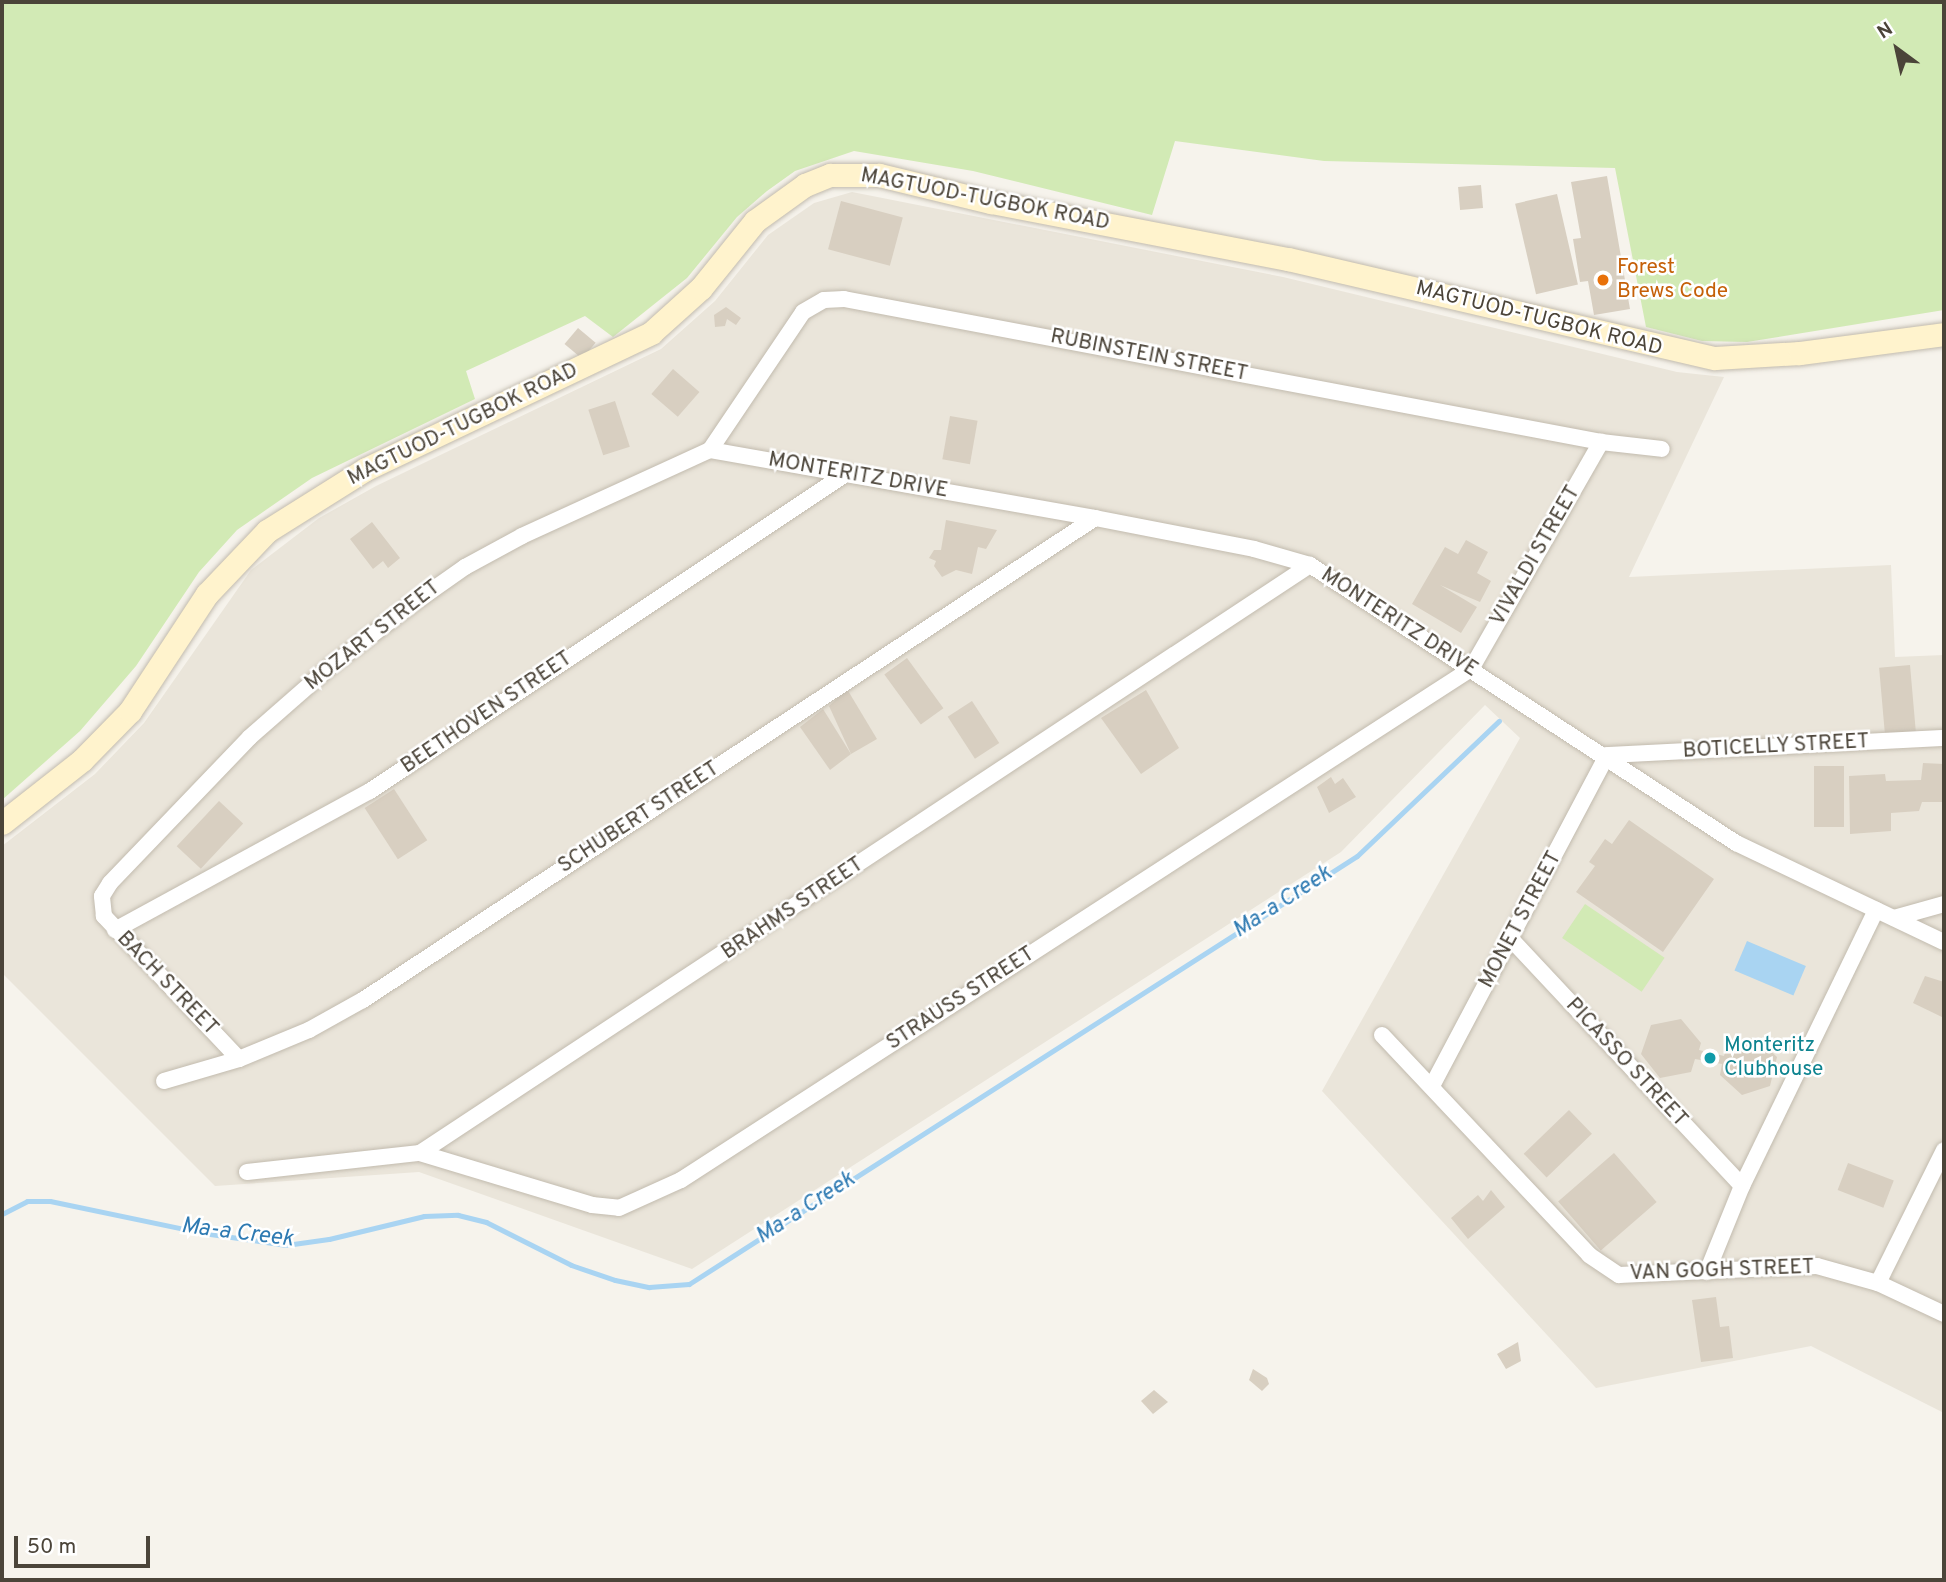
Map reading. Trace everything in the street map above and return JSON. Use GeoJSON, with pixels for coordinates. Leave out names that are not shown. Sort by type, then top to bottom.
{"type":"FeatureCollection","features":[{"type":"Feature","properties":{"kind":"main road","name":"MAGTUOD-TUGBOK ROAD"},"geometry":{"type":"LineString","coordinates":[[2,823],[82,760],[130,711],[207,594],[267,531],[366,469],[651,333],[701,288],[755,222],[805,186],[830,175],[879,176],[991,202],[1288,259],[1704,357],[1800,354],[1944,334]]}},
{"type":"Feature","properties":{"kind":"street","name":"RUBINSTEIN STREET"},"geometry":{"type":"LineString","coordinates":[[709,450],[803,312],[824,300],[844,299],[1601,442],[1662,449]]}},
{"type":"Feature","properties":{"kind":"street","name":"VIVALDI STREET"},"geometry":{"type":"LineString","coordinates":[[1471,669],[1601,442]]}},
{"type":"Feature","properties":{"kind":"street","name":"MONTERITZ DRIVE"},"geometry":{"type":"LineString","coordinates":[[709,450],[1095,518],[1254,549],[1310,565],[1607,755],[1736,843],[1944,942]]}},
{"type":"Feature","properties":{"kind":"street","name":"MOZART STREET"},"geometry":{"type":"LineString","coordinates":[[100,905],[110,883],[250,737],[331,666],[411,605],[465,567],[522,536],[709,450]]}},
{"type":"Feature","properties":{"kind":"street","name":"BEETHOVEN STREET"},"geometry":{"type":"LineString","coordinates":[[114,930],[370,791],[847,473]]}},
{"type":"Feature","properties":{"kind":"street","name":"SCHUBERT STREET"},"geometry":{"type":"LineString","coordinates":[[164,1082],[239,1059],[309,1030],[363,1000],[1095,518]]}},
{"type":"Feature","properties":{"kind":"street","name":"BRAHMS STREET"},"geometry":{"type":"LineString","coordinates":[[247,1172],[420,1153],[1310,565]]}},
{"type":"Feature","properties":{"kind":"street","name":"STRAUSS STREET"},"geometry":{"type":"LineString","coordinates":[[420,1153],[592,1205],[619,1208],[648,1196],[681,1180],[1471,669]]}},
{"type":"Feature","properties":{"kind":"street","name":"BOTICELLY STREET"},"geometry":{"type":"LineString","coordinates":[[1607,755],[1944,738]]}},
{"type":"Feature","properties":{"kind":"street","name":"MONET STREET"},"geometry":{"type":"LineString","coordinates":[[1433,1084],[1607,755]]}},
{"type":"Feature","properties":{"kind":"street"},"geometry":{"type":"LineString","coordinates":[[1894,918],[1944,904]]}},
{"type":"Feature","properties":{"kind":"street","name":"BACH STREET"},"geometry":{"type":"LineString","coordinates":[[100,905],[114,930],[239,1059]]}},
{"type":"Feature","properties":{"kind":"street"},"geometry":{"type":"LineString","coordinates":[[1707,1272],[1742,1186],[1876,910]]}},
{"type":"Feature","properties":{"kind":"street","name":"PICASSO STREET"},"geometry":{"type":"LineString","coordinates":[[1511,939],[1742,1186]]}},
{"type":"Feature","properties":{"kind":"street","name":"VAN GOGH STREET"},"geometry":{"type":"LineString","coordinates":[[1382,1035],[1433,1084],[1604,1267],[1635,1278],[1817,1266],[1878,1283],[1944,1314]]}},
{"type":"Feature","properties":{"kind":"street"},"geometry":{"type":"LineString","coordinates":[[1878,1283],[1944,1150]]}},
{"type":"Feature","properties":{"kind":"shaded area"},"geometry":{"type":"Polygon","coordinates":[[[852,192],[1283,277],[1677,372],[1724,377],[1629,577],[1891,565],[1895,657],[1944,655],[1944,1413],[1811,1346],[1596,1388],[1322,1091],[1520,738],[1485,705],[1341,852],[692,1269],[419,1172],[215,1186],[2,973],[2,846],[95,774],[144,723],[251,570],[319,518],[376,486],[661,349],[715,301],[768,235],[814,203],[852,192]]]}},
{"type":"Feature","properties":{"kind":"green space"},"geometry":{"type":"Polygon","coordinates":[[[2,2],[1944,2],[1944,310],[1747,342],[1702,341],[1646,327],[1615,168],[1324,161],[1175,141],[1152,215],[973,171],[854,151],[795,171],[767,191],[737,217],[687,278],[613,337],[585,316],[466,371],[475,399],[312,478],[237,530],[199,572],[136,666],[80,731],[2,800],[2,2]]]}},
{"type":"Feature","properties":{"kind":"green space"},"geometry":{"type":"Polygon","coordinates":[[[1585,904],[1665,958],[1642,992],[1562,938],[1585,904]]]}},
{"type":"Feature","properties":{"kind":"water"},"geometry":{"type":"Polygon","coordinates":[[[1747,941],[1806,966],[1793,995],[1734,970],[1747,941]]]}},
{"type":"Feature","properties":{"kind":"building"},"geometry":{"type":"Polygon","coordinates":[[[1607,176],[1630,309],[1594,315],[1588,281],[1580,282],[1573,239],[1581,238],[1571,182],[1607,176]]]}},
{"type":"Feature","properties":{"kind":"building"},"geometry":{"type":"Polygon","coordinates":[[[1481,185],[1483,208],[1460,210],[1458,187],[1481,185]]]}},
{"type":"Feature","properties":{"kind":"building"},"geometry":{"type":"Polygon","coordinates":[[[1557,194],[1578,285],[1536,294],[1515,204],[1557,194]]]}},
{"type":"Feature","properties":{"kind":"building"},"geometry":{"type":"Polygon","coordinates":[[[841,201],[903,218],[890,266],[828,249],[841,201]]]}},
{"type":"Feature","properties":{"kind":"building"},"geometry":{"type":"Polygon","coordinates":[[[726,307],[741,318],[736,325],[727,319],[725,326],[715,327],[714,315],[726,307]]]}},
{"type":"Feature","properties":{"kind":"building"},"geometry":{"type":"Polygon","coordinates":[[[578,328],[596,343],[582,359],[565,344],[578,328]]]}},
{"type":"Feature","properties":{"kind":"building"},"geometry":{"type":"Polygon","coordinates":[[[673,369],[699,392],[678,417],[651,394],[673,369]]]}},
{"type":"Feature","properties":{"kind":"building"},"geometry":{"type":"Polygon","coordinates":[[[615,401],[630,447],[603,455],[588,410],[615,401]]]}},
{"type":"Feature","properties":{"kind":"building"},"geometry":{"type":"Polygon","coordinates":[[[950,416],[978,421],[970,464],[942,459],[950,416]]]}},
{"type":"Feature","properties":{"kind":"building"},"geometry":{"type":"Polygon","coordinates":[[[946,520],[997,530],[986,549],[978,547],[972,574],[956,570],[942,577],[934,566],[936,561],[929,558],[934,550],[941,550],[946,520]]]}},
{"type":"Feature","properties":{"kind":"building"},"geometry":{"type":"Polygon","coordinates":[[[372,522],[400,558],[388,568],[383,561],[373,569],[350,539],[372,522]]]}},
{"type":"Feature","properties":{"kind":"building"},"geometry":{"type":"Polygon","coordinates":[[[1466,540],[1488,552],[1477,573],[1491,581],[1480,602],[1440,585],[1477,607],[1461,633],[1412,604],[1445,547],[1458,554],[1466,540]]]}},
{"type":"Feature","properties":{"kind":"building"},"geometry":{"type":"Polygon","coordinates":[[[907,658],[943,708],[921,725],[884,674],[907,658]]]}},
{"type":"Feature","properties":{"kind":"building"},"geometry":{"type":"Polygon","coordinates":[[[1910,665],[1916,732],[1885,734],[1879,668],[1910,665]]]}},
{"type":"Feature","properties":{"kind":"building"},"geometry":{"type":"Polygon","coordinates":[[[847,689],[877,739],[851,754],[829,706],[847,689]]]}},
{"type":"Feature","properties":{"kind":"building"},"geometry":{"type":"Polygon","coordinates":[[[1146,690],[1179,748],[1141,774],[1101,718],[1146,690]]]}},
{"type":"Feature","properties":{"kind":"building"},"geometry":{"type":"Polygon","coordinates":[[[972,701],[999,743],[975,759],[948,717],[972,701]]]}},
{"type":"Feature","properties":{"kind":"building"},"geometry":{"type":"Polygon","coordinates":[[[823,709],[851,754],[830,770],[800,727],[823,709]]]}},
{"type":"Feature","properties":{"kind":"building"},"geometry":{"type":"Polygon","coordinates":[[[1923,763],[1944,764],[1944,802],[1922,802],[1919,811],[1891,813],[1891,831],[1850,834],[1849,776],[1885,774],[1886,781],[1921,780],[1923,763]]]}},
{"type":"Feature","properties":{"kind":"building"},"geometry":{"type":"Polygon","coordinates":[[[1814,766],[1844,766],[1844,827],[1814,827],[1814,766]]]}},
{"type":"Feature","properties":{"kind":"building"},"geometry":{"type":"Polygon","coordinates":[[[1331,777],[1335,784],[1343,778],[1356,797],[1329,813],[1317,787],[1331,777]]]}},
{"type":"Feature","properties":{"kind":"building"},"geometry":{"type":"Polygon","coordinates":[[[394,789],[427,840],[398,859],[365,808],[394,789]]]}},
{"type":"Feature","properties":{"kind":"building"},"geometry":{"type":"Polygon","coordinates":[[[219,801],[243,824],[201,869],[177,846],[219,801]]]}},
{"type":"Feature","properties":{"kind":"building"},"geometry":{"type":"Polygon","coordinates":[[[1629,820],[1714,879],[1663,952],[1576,892],[1595,866],[1589,862],[1605,839],[1612,844],[1629,820]]]}},
{"type":"Feature","properties":{"kind":"building"},"geometry":{"type":"Polygon","coordinates":[[[1925,976],[1944,982],[1944,1018],[1913,1003],[1925,976]]]}},
{"type":"Feature","properties":{"kind":"building","name":"Monteritz Clubhouse"},"geometry":{"type":"Polygon","coordinates":[[[1681,1019],[1701,1043],[1699,1050],[1724,1056],[1727,1046],[1756,1037],[1777,1057],[1770,1086],[1742,1095],[1720,1075],[1722,1064],[1695,1059],[1691,1072],[1660,1078],[1641,1054],[1651,1025],[1681,1019]]]}},
{"type":"Feature","properties":{"kind":"building"},"geometry":{"type":"Polygon","coordinates":[[[1569,1110],[1592,1134],[1547,1178],[1524,1154],[1569,1110]]]}},
{"type":"Feature","properties":{"kind":"building"},"geometry":{"type":"Polygon","coordinates":[[[1614,1153],[1657,1202],[1601,1251],[1558,1202],[1614,1153]]]}},
{"type":"Feature","properties":{"kind":"building"},"geometry":{"type":"Polygon","coordinates":[[[1848,1163],[1894,1181],[1883,1208],[1838,1190],[1848,1163]]]}},
{"type":"Feature","properties":{"kind":"building"},"geometry":{"type":"Polygon","coordinates":[[[1491,1190],[1505,1207],[1468,1239],[1451,1218],[1478,1195],[1483,1201],[1491,1190]]]}},
{"type":"Feature","properties":{"kind":"building"},"geometry":{"type":"Polygon","coordinates":[[[1716,1297],[1720,1327],[1729,1326],[1733,1358],[1701,1362],[1692,1300],[1716,1297]]]}},
{"type":"Feature","properties":{"kind":"building"},"geometry":{"type":"Polygon","coordinates":[[[1518,1342],[1521,1361],[1506,1369],[1497,1354],[1518,1342]]]}},
{"type":"Feature","properties":{"kind":"building"},"geometry":{"type":"Polygon","coordinates":[[[1253,1369],[1267,1378],[1269,1384],[1262,1391],[1249,1380],[1253,1369]]]}},
{"type":"Feature","properties":{"kind":"building"},"geometry":{"type":"Polygon","coordinates":[[[1154,1390],[1168,1402],[1153,1414],[1141,1401],[1154,1390]]]}},
{"type":"Feature","properties":{"kind":"waterway","name":"Ma-a Creek"},"geometry":{"type":"LineString","coordinates":[[2,1214],[27,1201],[50,1201],[203,1233],[286,1245],[329,1239],[424,1216],[458,1215],[486,1222],[571,1265],[615,1280],[649,1287],[689,1284],[1357,856],[1499,721]]}},
{"type":"Feature","properties":{"kind":"place","name":"Forest Brews Code"},"geometry":{"type":"Point","coordinates":[1603,280]}},
{"type":"Feature","properties":{"kind":"place","name":"Monteritz Clubhouse"},"geometry":{"type":"Point","coordinates":[1710,1058]}}]}
